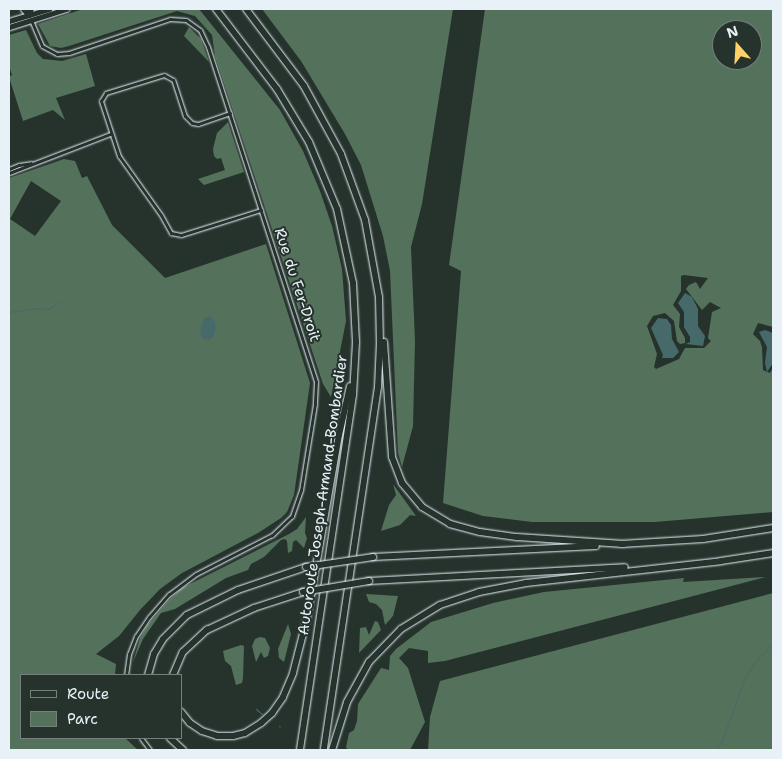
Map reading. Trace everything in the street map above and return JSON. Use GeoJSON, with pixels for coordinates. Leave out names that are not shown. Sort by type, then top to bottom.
{"type":"FeatureCollection","features":[{"type":"Feature","properties":{"kind":"highway"},"geometry":{"type":"LineString","coordinates":[[24,9],[30,14]]}},
{"type":"Feature","properties":{"kind":"highway","name":"Autoroute Joseph-Armand-Bombardier"},"geometry":{"type":"LineString","coordinates":[[216,9],[286,102],[309,142],[326,179],[340,220],[350,265],[355,310],[356,363],[300,750]]}},
{"type":"Feature","properties":{"kind":"highway"},"geometry":{"type":"LineString","coordinates":[[246,9],[304,86],[324,119],[344,159],[368,235],[386,364],[391,453],[400,479],[418,504],[441,520],[474,531],[517,537],[624,544]]}},
{"type":"Feature","properties":{"kind":"highway"},"geometry":{"type":"LineString","coordinates":[[324,750],[378,387],[380,314]]}},
{"type":"Feature","properties":{"kind":"highway"},"geometry":{"type":"LineString","coordinates":[[182,713],[190,723],[206,733],[221,736],[237,736],[253,729],[265,720],[275,710],[286,692],[294,668],[309,606],[339,435],[356,363]]}},
{"type":"Feature","properties":{"kind":"highway"},"geometry":{"type":"LineString","coordinates":[[148,674],[159,644],[170,630],[187,615],[238,590],[306,567],[373,557],[703,539],[773,528]]}},
{"type":"Feature","properties":{"kind":"highway"},"geometry":{"type":"LineString","coordinates":[[332,750],[347,702],[369,662],[397,632],[434,608],[466,596],[511,586],[773,553]]}},
{"type":"Feature","properties":{"kind":"highway"},"geometry":{"type":"LineString","coordinates":[[173,674],[183,652],[208,630],[249,610],[302,592],[369,581],[687,565]]}},
{"type":"Feature","properties":{"kind":"highway"},"geometry":{"type":"LineString","coordinates":[[171,739],[183,750]]}},
{"type":"Feature","properties":{"kind":"main road"},"geometry":{"type":"LineString","coordinates":[[9,21],[49,9]]}},
{"type":"Feature","properties":{"kind":"main road"},"geometry":{"type":"LineString","coordinates":[[9,27],[30,14],[66,9]]}},
{"type":"Feature","properties":{"kind":"street","name":"Rue du Fer-Droit"},"geometry":{"type":"LineString","coordinates":[[30,14],[43,47],[59,54],[170,19],[190,22],[200,30],[206,40],[316,382],[315,404],[299,499],[292,516],[275,532],[191,577],[162,600],[146,620],[135,640],[129,654],[126,674]]}},
{"type":"Feature","properties":{"kind":"street"},"geometry":{"type":"LineString","coordinates":[[230,113],[198,124],[192,123],[185,116],[173,80],[168,75],[160,75],[103,95],[102,104],[110,134],[123,162],[173,234],[181,235],[261,210]]}},
{"type":"Feature","properties":{"kind":"street"},"geometry":{"type":"LineString","coordinates":[[9,171],[21,170],[32,163],[110,134]]}},
{"type":"Feature","properties":{"kind":"street"},"geometry":{"type":"LineString","coordinates":[[142,739],[150,750]]}},
{"type":"Feature","properties":{"kind":"green space"},"geometry":{"type":"Polygon","coordinates":[[[83,9],[199,9],[280,110],[303,151],[320,191],[332,226],[342,269],[346,321],[331,397],[323,384],[215,56],[212,35],[195,16],[177,11],[69,46],[61,48],[50,46],[38,24],[83,9]]]}},
{"type":"Feature","properties":{"kind":"green space"},"geometry":{"type":"Polygon","coordinates":[[[262,9],[453,9],[422,204],[411,247],[415,341],[413,426],[402,467],[398,453],[390,271],[383,236],[361,165],[345,134],[301,61],[262,9]]]}},
{"type":"Feature","properties":{"kind":"green space"},"geometry":{"type":"Polygon","coordinates":[[[485,9],[773,9],[773,327],[758,323],[753,334],[760,341],[762,347],[763,370],[770,373],[773,368],[773,512],[655,522],[532,522],[483,516],[443,503],[461,271],[449,265],[485,9]],[[681,276],[681,291],[673,305],[680,314],[679,327],[685,338],[685,343],[680,344],[677,341],[674,321],[665,313],[653,316],[647,326],[657,354],[654,367],[656,369],[679,359],[685,348],[704,348],[711,341],[708,338],[712,312],[721,308],[710,302],[702,310],[686,289],[689,285],[696,282],[700,289],[708,278],[681,276]]]}},
{"type":"Feature","properties":{"kind":"green space"},"geometry":{"type":"Polygon","coordinates":[[[189,27],[201,39],[209,62],[184,36],[189,27]]]}},
{"type":"Feature","properties":{"kind":"green space"},"geometry":{"type":"Polygon","coordinates":[[[26,30],[37,53],[43,59],[62,61],[86,54],[95,86],[56,98],[65,120],[53,110],[23,121],[9,77],[12,75],[9,66],[9,35],[26,30]]]}},
{"type":"Feature","properties":{"kind":"green space"},"geometry":{"type":"Polygon","coordinates":[[[228,122],[244,172],[204,185],[198,179],[225,170],[221,158],[217,159],[214,156],[213,149],[217,133],[228,122]]]}},
{"type":"Feature","properties":{"kind":"green space"},"geometry":{"type":"Polygon","coordinates":[[[64,159],[75,161],[82,178],[87,176],[112,225],[165,278],[266,244],[310,383],[294,495],[287,512],[258,533],[182,573],[160,589],[119,636],[96,654],[116,664],[115,674],[20,674],[20,739],[126,739],[138,750],[9,750],[9,178],[64,159]],[[31,181],[10,219],[35,236],[61,201],[31,181]]]}},
{"type":"Feature","properties":{"kind":"green space"},"geometry":{"type":"Polygon","coordinates":[[[393,484],[416,516],[410,515],[400,525],[381,531],[389,505],[396,495],[393,484]]]}},
{"type":"Feature","properties":{"kind":"green space"},"geometry":{"type":"Polygon","coordinates":[[[306,517],[305,533],[307,538],[304,548],[296,540],[293,542],[292,551],[288,553],[287,541],[285,539],[281,540],[264,557],[251,564],[248,570],[226,578],[175,609],[161,613],[143,639],[133,662],[140,638],[147,626],[182,588],[289,534],[297,529],[306,517]]]}},
{"type":"Feature","properties":{"kind":"green space"},"geometry":{"type":"Polygon","coordinates":[[[766,577],[445,661],[428,663],[428,651],[409,648],[399,658],[408,668],[425,722],[410,750],[348,750],[346,747],[349,733],[354,730],[357,721],[358,704],[381,668],[389,670],[390,656],[396,649],[431,622],[493,603],[544,592],[684,578],[683,582],[766,577]]]}},
{"type":"Feature","properties":{"kind":"green space"},"geometry":{"type":"Polygon","coordinates":[[[773,593],[773,750],[428,750],[430,717],[440,681],[773,593]]]}},
{"type":"Feature","properties":{"kind":"green space"},"geometry":{"type":"Polygon","coordinates":[[[366,594],[398,596],[393,616],[385,625],[382,610],[376,604],[369,602],[366,594]]]}},
{"type":"Feature","properties":{"kind":"green space"},"geometry":{"type":"Polygon","coordinates":[[[375,621],[378,622],[381,630],[359,653],[360,628],[366,627],[369,635],[375,621]]]}},
{"type":"Feature","properties":{"kind":"green space"},"geometry":{"type":"Polygon","coordinates":[[[288,624],[291,634],[284,662],[279,658],[278,649],[288,624]]]}},
{"type":"Feature","properties":{"kind":"green space"},"geometry":{"type":"Polygon","coordinates":[[[265,638],[270,648],[268,656],[264,658],[261,652],[256,662],[252,646],[255,639],[265,638]]]}},
{"type":"Feature","properties":{"kind":"green space"},"geometry":{"type":"Polygon","coordinates":[[[241,645],[244,646],[243,678],[242,683],[236,685],[231,666],[225,661],[223,651],[241,645]]]}},
{"type":"Feature","properties":{"kind":"water"},"geometry":{"type":"Polygon","coordinates":[[[685,293],[692,297],[698,309],[698,326],[705,336],[703,346],[686,344],[690,342],[690,337],[684,327],[684,312],[678,303],[685,293]]]}},
{"type":"Feature","properties":{"kind":"water"},"geometry":{"type":"Polygon","coordinates":[[[210,316],[215,322],[216,329],[213,337],[209,340],[203,339],[200,333],[204,318],[210,316]]]}},
{"type":"Feature","properties":{"kind":"water"},"geometry":{"type":"Polygon","coordinates":[[[658,318],[667,319],[671,325],[672,339],[679,352],[673,358],[662,358],[663,355],[651,328],[658,318]]]}},
{"type":"Feature","properties":{"kind":"water"},"geometry":{"type":"Polygon","coordinates":[[[765,330],[773,333],[773,363],[767,372],[765,363],[767,347],[759,332],[765,330]]]}},
{"type":"Feature","properties":{"kind":"waterway"},"geometry":{"type":"LineString","coordinates":[[9,312],[38,308],[48,309],[59,302]]}},
{"type":"Feature","properties":{"kind":"waterway"},"geometry":{"type":"LineString","coordinates":[[715,750],[721,743],[744,680],[755,662],[773,643]]}},
{"type":"Feature","properties":{"kind":"waterway"},"geometry":{"type":"LineString","coordinates":[[256,709],[262,714]]}}]}
